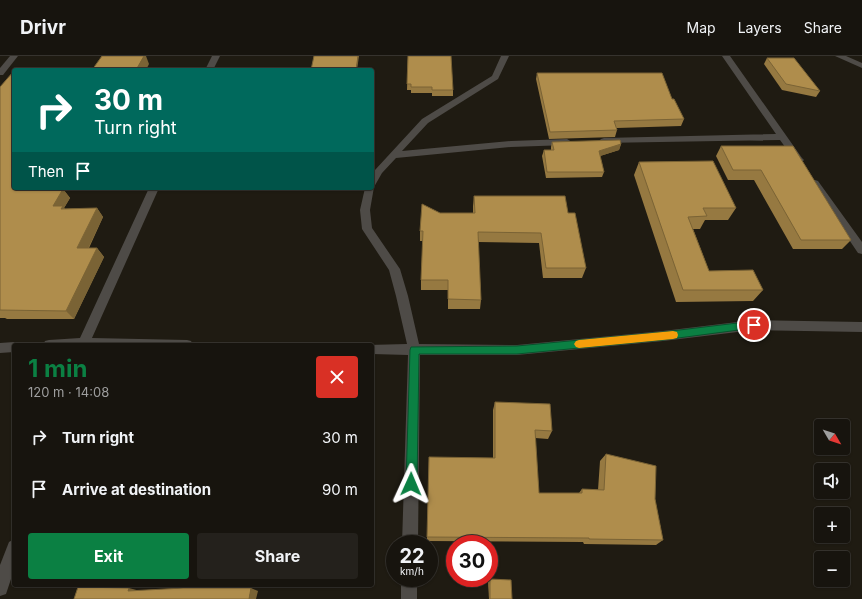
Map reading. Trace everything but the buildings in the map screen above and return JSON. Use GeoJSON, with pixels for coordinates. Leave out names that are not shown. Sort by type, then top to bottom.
{"type":"FeatureCollection","features":[{"type":"Feature","properties":{"kind":"street"},"geometry":{"type":"LineString","coordinates":[[0,73],[14,56]]}},
{"type":"Feature","properties":{"kind":"street"},"geometry":{"type":"LineString","coordinates":[[210,68],[216,56]]}},
{"type":"Feature","properties":{"kind":"street"},"geometry":{"type":"LineString","coordinates":[[374,180],[378,172],[426,121],[495,77],[505,56]]}},
{"type":"Feature","properties":{"kind":"street"},"geometry":{"type":"LineString","coordinates":[[726,56],[862,250]]}},
{"type":"Feature","properties":{"kind":"street"},"geometry":{"type":"LineString","coordinates":[[839,56],[862,66]]}},
{"type":"Feature","properties":{"kind":"street"},"geometry":{"type":"LineString","coordinates":[[591,142],[782,137]]}},
{"type":"Feature","properties":{"kind":"street"},"geometry":{"type":"LineString","coordinates":[[394,155],[511,144],[575,142]]}},
{"type":"Feature","properties":{"kind":"street"},"geometry":{"type":"LineString","coordinates":[[84,343],[153,190]]}},
{"type":"Feature","properties":{"kind":"street"},"geometry":{"type":"LineString","coordinates":[[370,190],[365,210],[367,229],[394,269],[402,296],[414,350],[410,535]]}},
{"type":"Feature","properties":{"kind":"street"},"geometry":{"type":"LineString","coordinates":[[374,349],[517,350],[663,336],[754,325],[862,327]]}},
{"type":"Feature","properties":{"kind":"street"},"geometry":{"type":"LineString","coordinates":[[0,348],[12,347]]}},
{"type":"Feature","properties":{"kind":"street"},"geometry":{"type":"LineString","coordinates":[[0,588],[12,553]]}},
{"type":"Feature","properties":{"kind":"street"},"geometry":{"type":"LineString","coordinates":[[409,587],[409,599]]}},
{"type":"Feature","properties":{"kind":"slow traffic"},"geometry":{"type":"LineString","coordinates":[[579,344],[673,335]]}},
{"type":"Feature","properties":{"kind":"route"},"geometry":{"type":"LineString","coordinates":[[411,484],[414,350],[517,350],[663,336],[754,325]]}}]}
